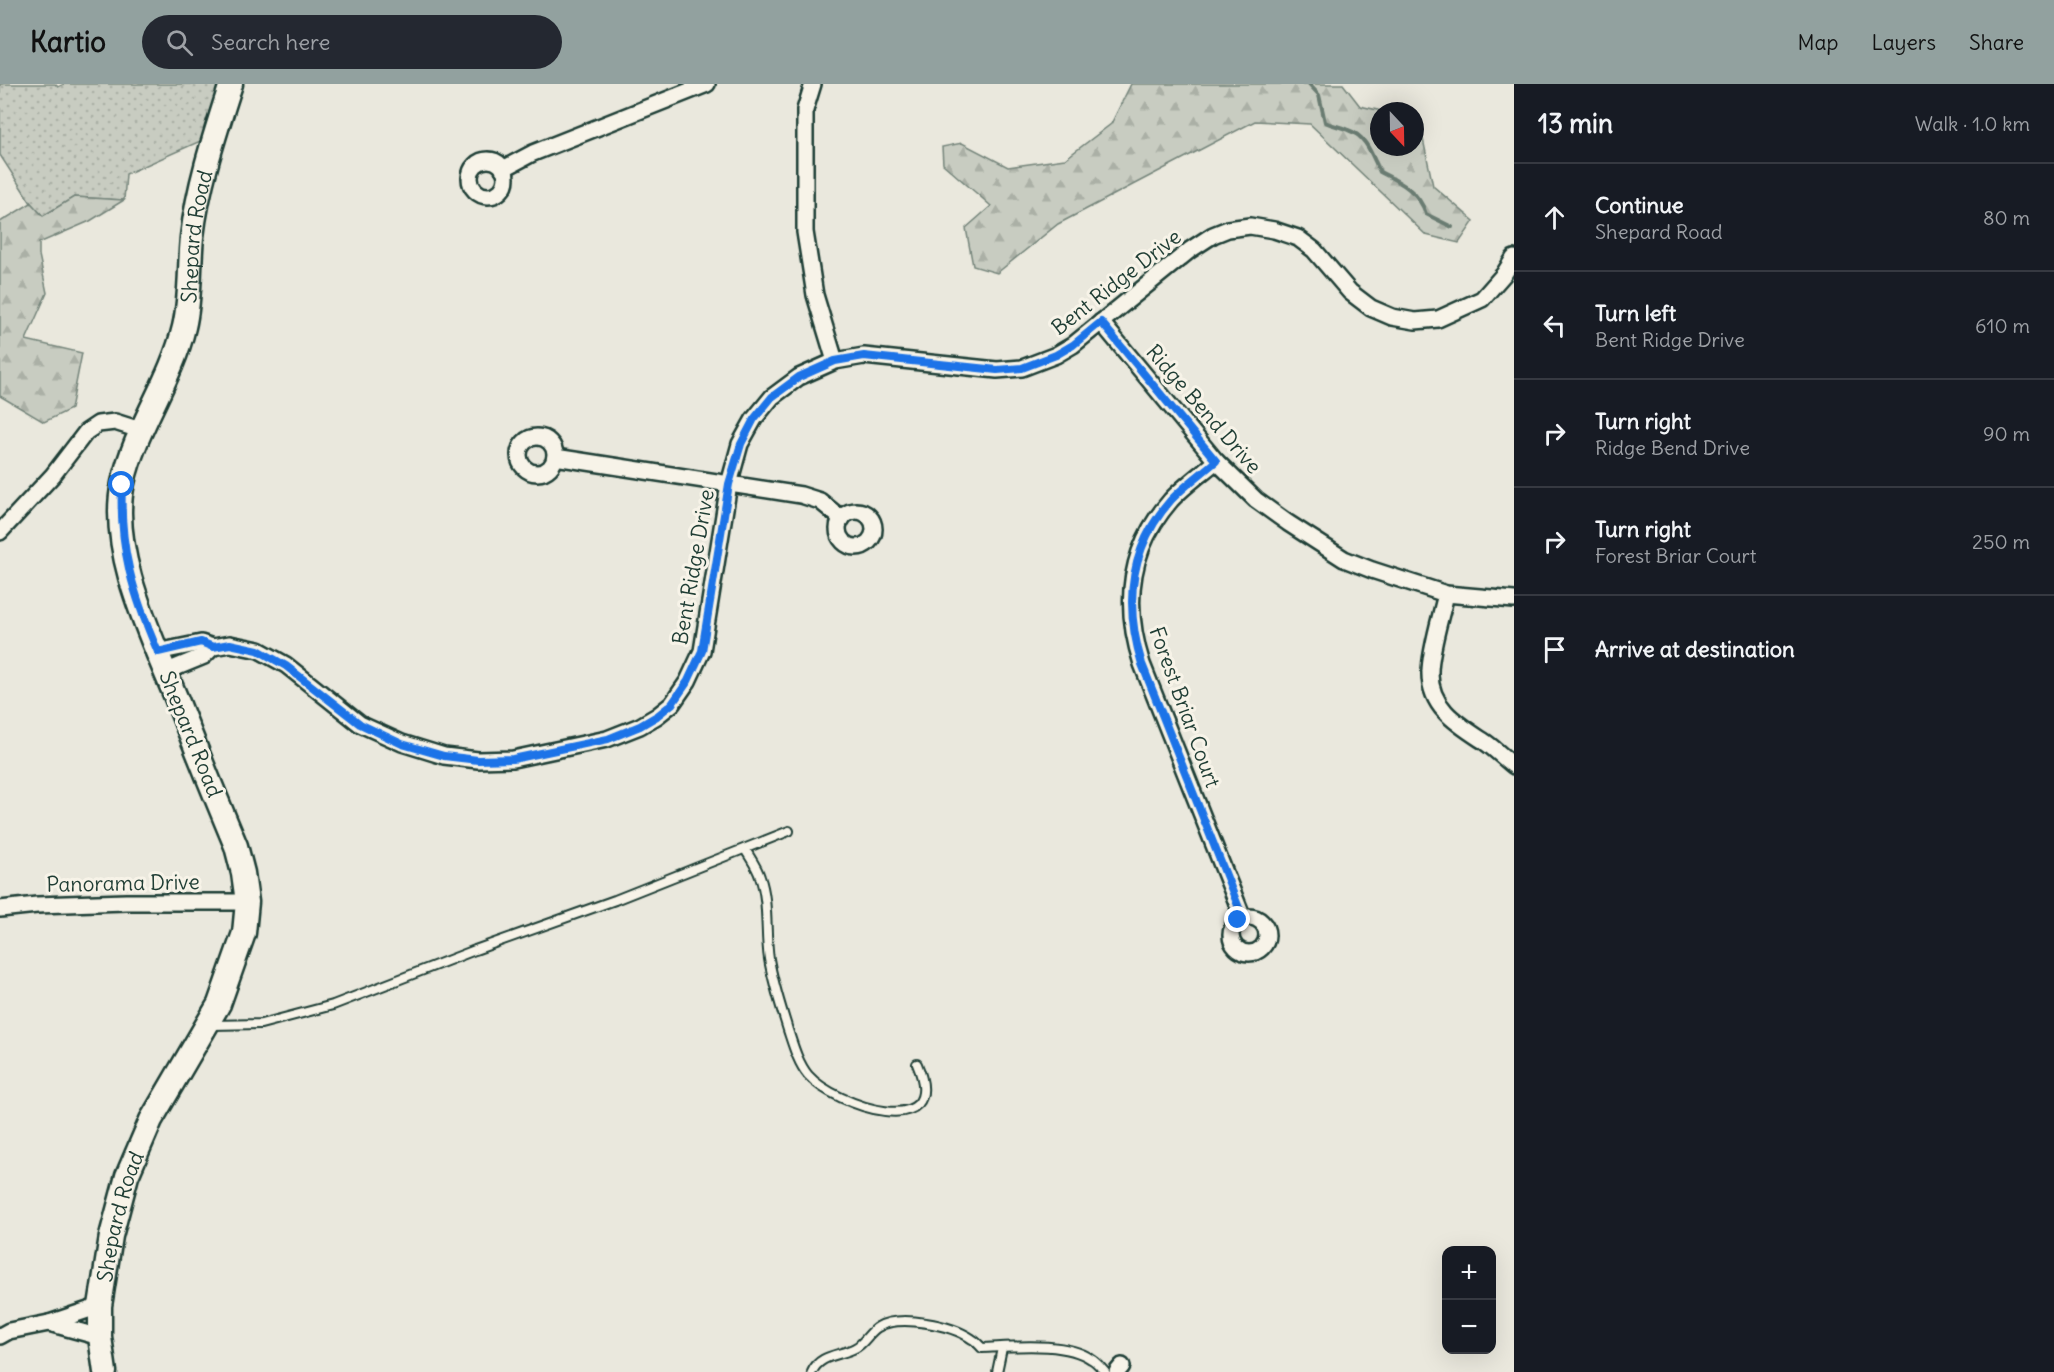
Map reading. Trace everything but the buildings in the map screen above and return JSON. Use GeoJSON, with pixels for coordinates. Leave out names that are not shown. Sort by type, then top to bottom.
{"type":"FeatureCollection","features":[{"type":"Feature","properties":{"kind":"street","name":"Shepard Road"},"geometry":{"type":"LineString","coordinates":[[105,1372],[100,1337],[100,1306],[111,1236],[127,1176],[151,1120],[219,1004],[244,933],[247,902],[236,846],[133,591],[123,546],[121,524],[122,485],[140,430],[158,397],[184,328],[190,286],[192,239],[199,192],[231,84]]}},
{"type":"Feature","properties":{"kind":"street"},"geometry":{"type":"LineString","coordinates":[[503,169],[533,153],[707,84]]}},
{"type":"Feature","properties":{"kind":"street"},"geometry":{"type":"LineString","coordinates":[[813,84],[805,110],[805,232],[815,295],[835,361]]}},
{"type":"Feature","properties":{"kind":"street","name":"Bent Ridge Drive"},"geometry":{"type":"LineString","coordinates":[[161,662],[201,642],[213,647],[230,644],[258,650],[286,666],[360,724],[402,744],[444,756],[478,760],[513,759],[608,739],[640,726],[657,716],[672,704],[688,681],[702,651],[729,484],[741,444],[754,419],[772,397],[799,377],[835,361],[864,356],[987,369],[1022,368],[1056,355],[1073,345],[1190,250],[1213,235],[1228,229],[1250,226],[1274,230],[1298,238],[1314,250],[1350,292],[1371,308],[1392,317],[1414,321],[1438,320],[1482,299],[1504,274],[1514,258]]}},
{"type":"Feature","properties":{"kind":"street","name":"Ridge Bend Drive"},"geometry":{"type":"LineString","coordinates":[[1101,322],[1216,461],[1256,500],[1344,559],[1372,570],[1446,594],[1514,600]]}},
{"type":"Feature","properties":{"kind":"street"},"geometry":{"type":"LineString","coordinates":[[0,532],[53,475],[86,432],[98,424],[115,422],[140,430]]}},
{"type":"Feature","properties":{"kind":"street"},"geometry":{"type":"LineString","coordinates":[[555,458],[801,495],[819,501],[843,519]]}},
{"type":"Feature","properties":{"kind":"street","name":"Forest Briar Court"},"geometry":{"type":"LineString","coordinates":[[1216,461],[1172,499],[1154,522],[1142,546],[1135,568],[1131,593],[1131,616],[1142,664],[1243,918]]}},
{"type":"Feature","properties":{"kind":"street"},"geometry":{"type":"LineString","coordinates":[[1446,594],[1430,671],[1431,685],[1440,708],[1455,723],[1486,743],[1514,766]]}},
{"type":"Feature","properties":{"kind":"street"},"geometry":{"type":"LineString","coordinates":[[161,662],[204,656],[213,647]]}},
{"type":"Feature","properties":{"kind":"street","name":"Panorama Drive"},"geometry":{"type":"LineString","coordinates":[[0,909],[37,905],[126,902],[247,902]]}},
{"type":"Feature","properties":{"kind":"street"},"geometry":{"type":"LineString","coordinates":[[0,1335],[50,1323],[100,1306]]}},
{"type":"Feature","properties":{"kind":"street"},"geometry":{"type":"LineString","coordinates":[[50,1323],[100,1337]]}},
{"type":"Feature","properties":{"kind":"lane"},"geometry":{"type":"LineString","coordinates":[[207,1025],[261,1024],[333,1005],[484,946],[615,900],[789,831]]}},
{"type":"Feature","properties":{"kind":"lane"},"geometry":{"type":"LineString","coordinates":[[745,849],[761,879],[770,962],[779,1002],[794,1050],[808,1075],[819,1085],[841,1098],[872,1108],[902,1113],[918,1106],[924,1095],[922,1075],[917,1064]]}},
{"type":"Feature","properties":{"kind":"lane"},"geometry":{"type":"LineString","coordinates":[[812,1372],[814,1366],[824,1359],[857,1348],[878,1327],[887,1323],[921,1322],[971,1338],[982,1348],[1039,1347],[1073,1351],[1091,1358],[1105,1372]]}},
{"type":"Feature","properties":{"kind":"lane"},"geometry":{"type":"LineString","coordinates":[[997,1372],[1002,1348]]}},
{"type":"Feature","properties":{"kind":"green space"},"geometry":{"type":"Polygon","coordinates":[[[0,84],[55,84],[58,87],[64,84],[222,84],[205,139],[126,174],[124,200],[74,197],[43,216],[31,203],[0,155],[0,84]]]}},
{"type":"Feature","properties":{"kind":"green space"},"geometry":{"type":"Polygon","coordinates":[[[1131,84],[1343,84],[1360,106],[1370,108],[1370,156],[1424,156],[1424,144],[1433,186],[1474,221],[1459,243],[1426,235],[1310,124],[1255,121],[1058,224],[997,273],[973,266],[966,228],[991,206],[943,164],[942,147],[962,143],[1008,167],[1065,159],[1111,124],[1131,84]]]}},
{"type":"Feature","properties":{"kind":"green space"},"geometry":{"type":"Polygon","coordinates":[[[74,197],[124,200],[90,221],[39,243],[39,255],[47,293],[26,340],[82,353],[71,409],[44,422],[0,396],[0,222],[31,203],[43,216],[74,197]]]}},
{"type":"Feature","properties":{"kind":"waterway"},"geometry":{"type":"LineString","coordinates":[[1309,84],[1319,95],[1325,122],[1360,137],[1368,147],[1380,172],[1414,193],[1426,214],[1452,227]]}},
{"type":"Feature","properties":{"kind":"route"},"geometry":{"type":"LineString","coordinates":[[122,485],[123,546],[133,591],[158,652],[201,642],[213,647],[230,644],[258,650],[286,666],[360,724],[402,744],[444,756],[478,760],[513,759],[608,739],[640,726],[672,704],[688,681],[702,651],[729,484],[741,444],[754,419],[772,397],[799,377],[835,361],[864,356],[997,370],[1022,368],[1056,355],[1073,345],[1101,322],[1216,461],[1172,499],[1154,522],[1142,546],[1135,568],[1131,593],[1131,616],[1142,664],[1243,918],[1238,920]]}}]}
